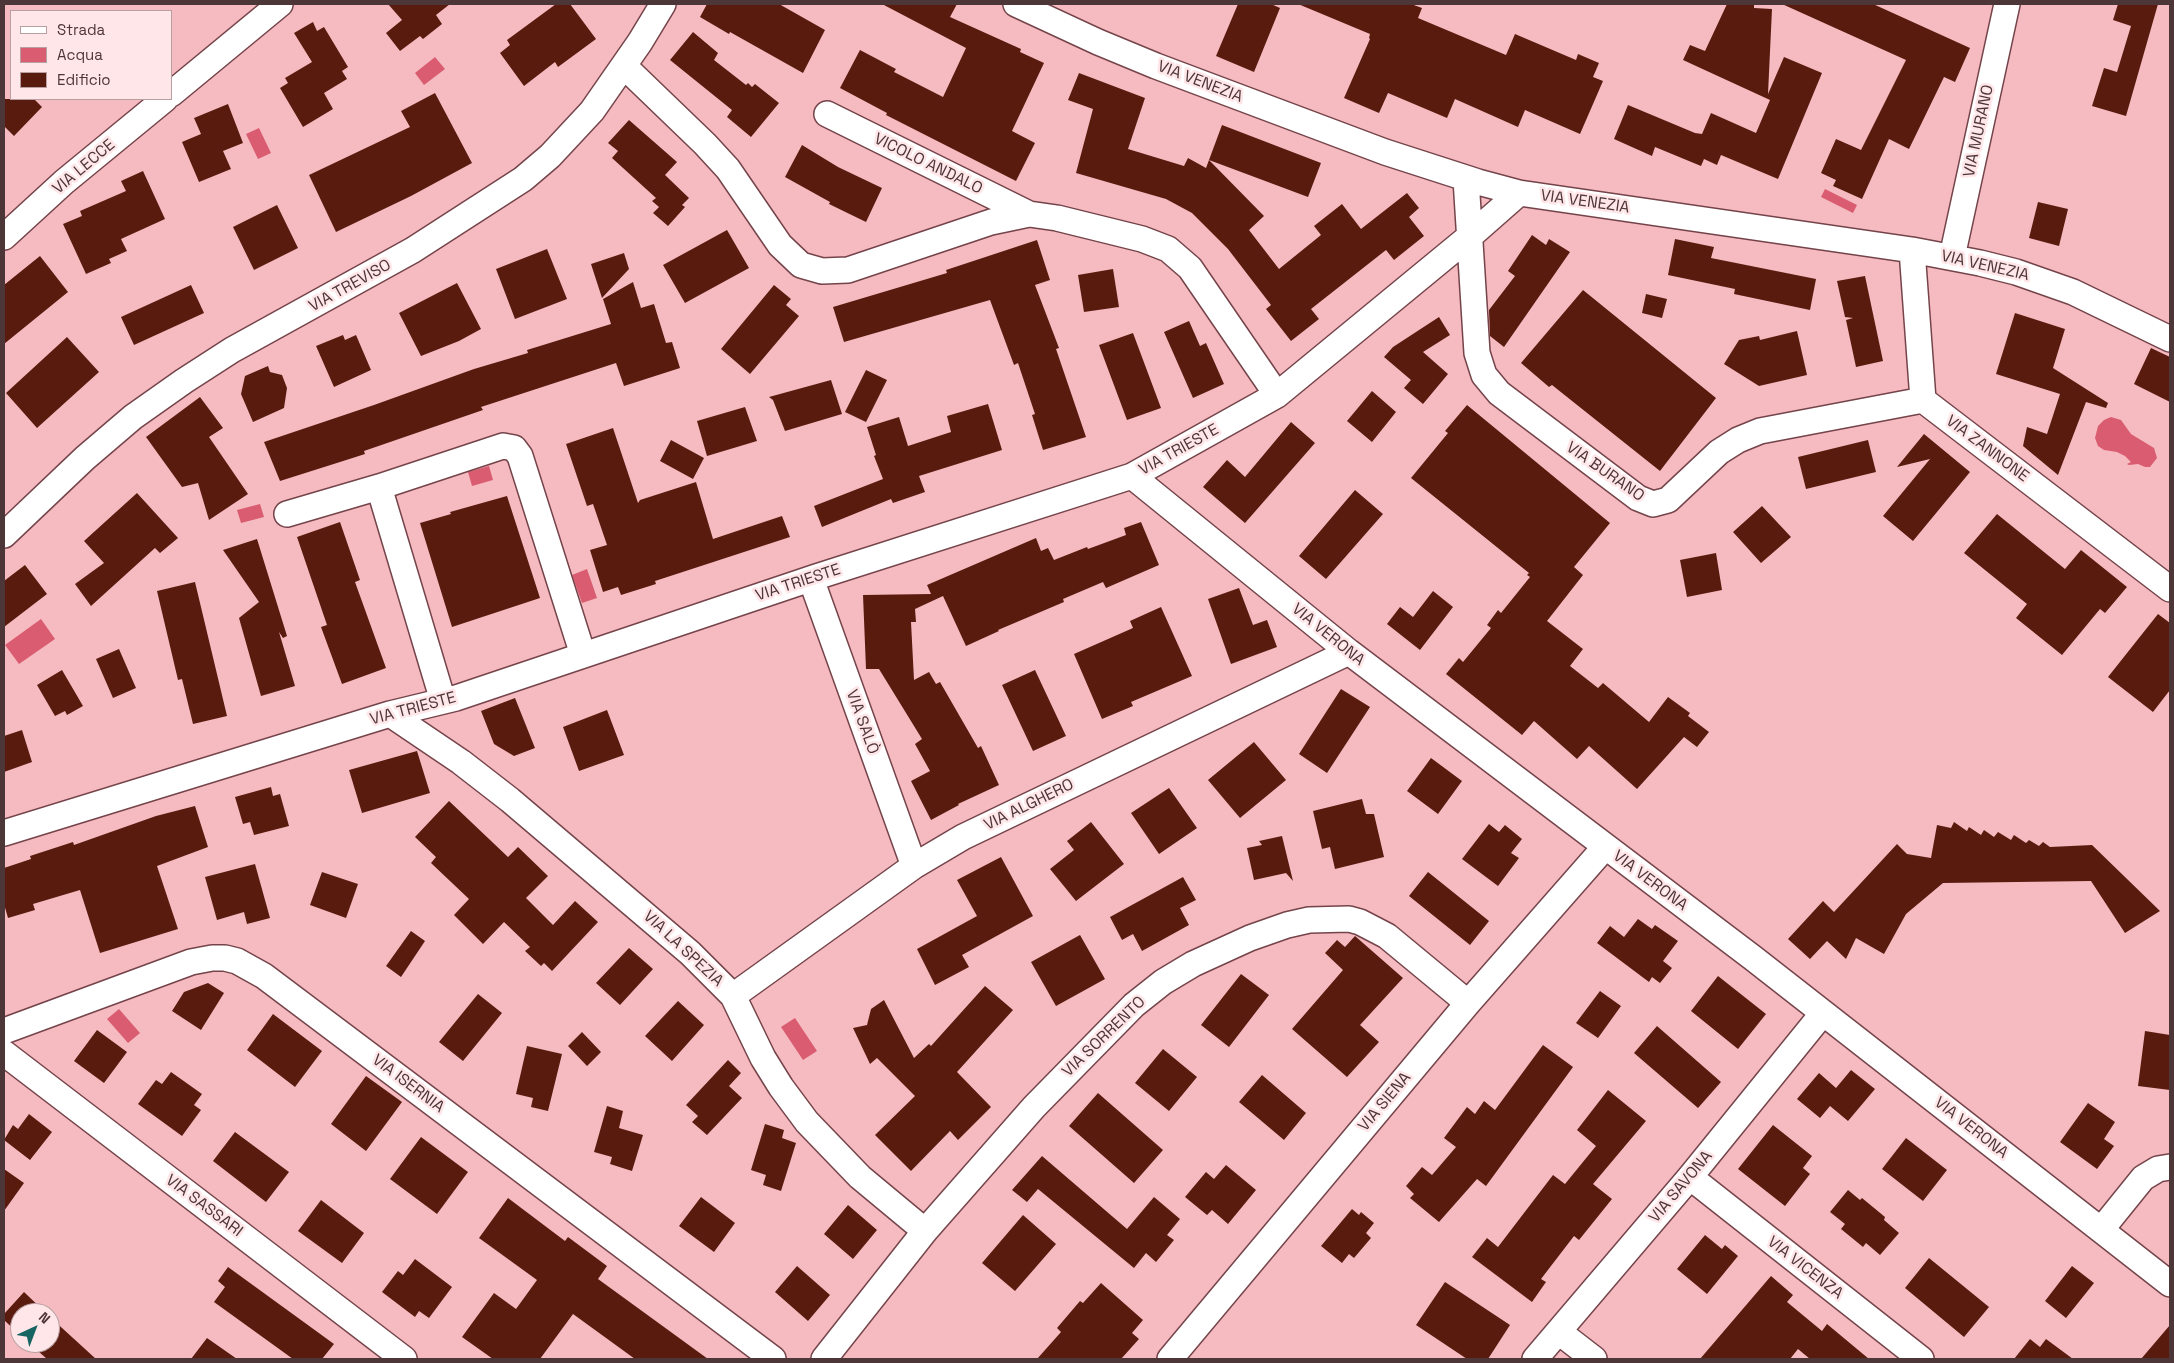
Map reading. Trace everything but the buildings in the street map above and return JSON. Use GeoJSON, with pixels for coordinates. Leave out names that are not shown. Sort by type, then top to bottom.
{"type":"FeatureCollection","features":[{"type":"Feature","properties":{"kind":"street"},"geometry":{"type":"LineString","coordinates":[[172,93],[280,4]]}},
{"type":"Feature","properties":{"kind":"street","name":"VIA TREVISO"},"geometry":{"type":"LineString","coordinates":[[4,535],[133,417],[184,381],[238,346],[413,250],[523,179],[550,156],[592,111],[624,66],[663,4]]}},
{"type":"Feature","properties":{"kind":"street","name":"VIA VENEZIA"},"geometry":{"type":"LineString","coordinates":[[1016,4],[1098,42],[1156,66],[1385,152],[1466,178],[1519,193],[1952,257],[2048,282],[2073,292],[2170,339]]}},
{"type":"Feature","properties":{"kind":"street","name":"VIA MURANO"},"geometry":{"type":"LineString","coordinates":[[1952,257],[2007,4]]}},
{"type":"Feature","properties":{"kind":"street"},"geometry":{"type":"LineString","coordinates":[[624,66],[722,162],[748,196],[780,245],[794,260],[808,268],[831,271],[862,267],[991,222],[1029,214],[1057,218],[1142,239],[1160,245],[1174,253],[1195,273],[1277,395]]}},
{"type":"Feature","properties":{"kind":"street","name":"VIA LECCE"},"geometry":{"type":"LineString","coordinates":[[4,236],[64,182],[164,100]]}},
{"type":"Feature","properties":{"kind":"street","name":"VICOLO ANDALO"},"geometry":{"type":"LineString","coordinates":[[827,114],[1029,214]]}},
{"type":"Feature","properties":{"kind":"street","name":"VIA BURANO"},"geometry":{"type":"LineString","coordinates":[[1466,178],[1477,353],[1488,380],[1499,394],[1646,502],[1661,503],[1668,500],[1719,452],[1738,440],[1760,431],[1923,400]]}},
{"type":"Feature","properties":{"kind":"street","name":"VIA TRIESTE"},"geometry":{"type":"LineString","coordinates":[[4,832],[390,714],[442,701],[811,579],[1132,476],[1277,395],[1469,237],[1519,193]]}},
{"type":"Feature","properties":{"kind":"street"},"geometry":{"type":"LineString","coordinates":[[1912,250],[1923,400]]}},
{"type":"Feature","properties":{"kind":"street","name":"VIA ZANNONE"},"geometry":{"type":"LineString","coordinates":[[1923,400],[2170,590]]}},
{"type":"Feature","properties":{"kind":"street"},"geometry":{"type":"LineString","coordinates":[[287,514],[378,487],[503,446],[514,448],[520,456],[583,655]]}},
{"type":"Feature","properties":{"kind":"street","name":"VIA VERONA"},"geometry":{"type":"LineString","coordinates":[[1132,476],[1348,652],[1823,1013],[2170,1284]]}},
{"type":"Feature","properties":{"kind":"street"},"geometry":{"type":"LineString","coordinates":[[378,487],[442,701]]}},
{"type":"Feature","properties":{"kind":"street","name":"VIA SALÒ"},"geometry":{"type":"LineString","coordinates":[[811,579],[914,866]]}},
{"type":"Feature","properties":{"kind":"street","name":"VIA ALGHERO"},"geometry":{"type":"LineString","coordinates":[[733,996],[914,866],[988,824],[1348,652]]}},
{"type":"Feature","properties":{"kind":"street","name":"VIA LA SPEZIA"},"geometry":{"type":"LineString","coordinates":[[390,714],[461,762],[517,805],[690,952],[733,996],[764,1058],[800,1112],[860,1178],[925,1232]]}},
{"type":"Feature","properties":{"kind":"street","name":"VIA SIENA"},"geometry":{"type":"LineString","coordinates":[[1170,1359],[1468,1003],[1605,847]]}},
{"type":"Feature","properties":{"kind":"street","name":"VIA SORRENTO"},"geometry":{"type":"LineString","coordinates":[[824,1359],[925,1232],[1034,1107],[1134,1005],[1181,971],[1250,938],[1287,925],[1309,920],[1338,918],[1360,922],[1387,936],[1468,1003]]}},
{"type":"Feature","properties":{"kind":"street","name":"VIA ISERNIA"},"geometry":{"type":"LineString","coordinates":[[4,1031],[191,962],[212,958],[225,958],[237,961],[264,976],[773,1359]]}},
{"type":"Feature","properties":{"kind":"street","name":"VIA SAVONA"},"geometry":{"type":"LineString","coordinates":[[1535,1359],[1690,1177],[1823,1013]]}},
{"type":"Feature","properties":{"kind":"street","name":"VIA SASSARI"},"geometry":{"type":"LineString","coordinates":[[4,1053],[389,1355]]}},
{"type":"Feature","properties":{"kind":"street"},"geometry":{"type":"LineString","coordinates":[[2101,1230],[2143,1178],[2158,1169],[2170,1167]]}},
{"type":"Feature","properties":{"kind":"street","name":"VIA VICENZA"},"geometry":{"type":"LineString","coordinates":[[1690,1177],[1921,1359]]}},
{"type":"Feature","properties":{"kind":"street"},"geometry":{"type":"LineString","coordinates":[[1559,1332],[1594,1359]]}},
{"type":"Feature","properties":{"kind":"water"},"geometry":{"type":"Polygon","coordinates":[[[435,57],[445,69],[424,85],[415,73],[435,57]]]}},
{"type":"Feature","properties":{"kind":"water"},"geometry":{"type":"Polygon","coordinates":[[[259,128],[271,153],[258,159],[246,134],[259,128]]]}},
{"type":"Feature","properties":{"kind":"water"},"geometry":{"type":"Polygon","coordinates":[[[1825,189],[1857,205],[1853,213],[1821,197],[1825,189]]]}},
{"type":"Feature","properties":{"kind":"water"},"geometry":{"type":"Polygon","coordinates":[[[2111,417],[2121,420],[2131,434],[2154,448],[2157,458],[2150,467],[2138,464],[2129,465],[2127,464],[2131,462],[2125,456],[2117,452],[2104,450],[2098,446],[2095,438],[2098,426],[2104,420],[2111,417]]]}},
{"type":"Feature","properties":{"kind":"water"},"geometry":{"type":"Polygon","coordinates":[[[489,466],[493,480],[472,486],[468,472],[489,466]]]}},
{"type":"Feature","properties":{"kind":"water"},"geometry":{"type":"Polygon","coordinates":[[[260,504],[264,517],[241,523],[237,510],[260,504]]]}},
{"type":"Feature","properties":{"kind":"water"},"geometry":{"type":"Polygon","coordinates":[[[587,569],[597,598],[582,603],[572,575],[587,569]]]}},
{"type":"Feature","properties":{"kind":"water"},"geometry":{"type":"Polygon","coordinates":[[[41,619],[55,639],[19,664],[5,645],[41,619]]]}},
{"type":"Feature","properties":{"kind":"water"},"geometry":{"type":"Polygon","coordinates":[[[119,1009],[140,1033],[128,1043],[107,1019],[119,1009]]]}},
{"type":"Feature","properties":{"kind":"water"},"geometry":{"type":"Polygon","coordinates":[[[795,1018],[817,1051],[803,1060],[781,1027],[795,1018]]]}}]}
